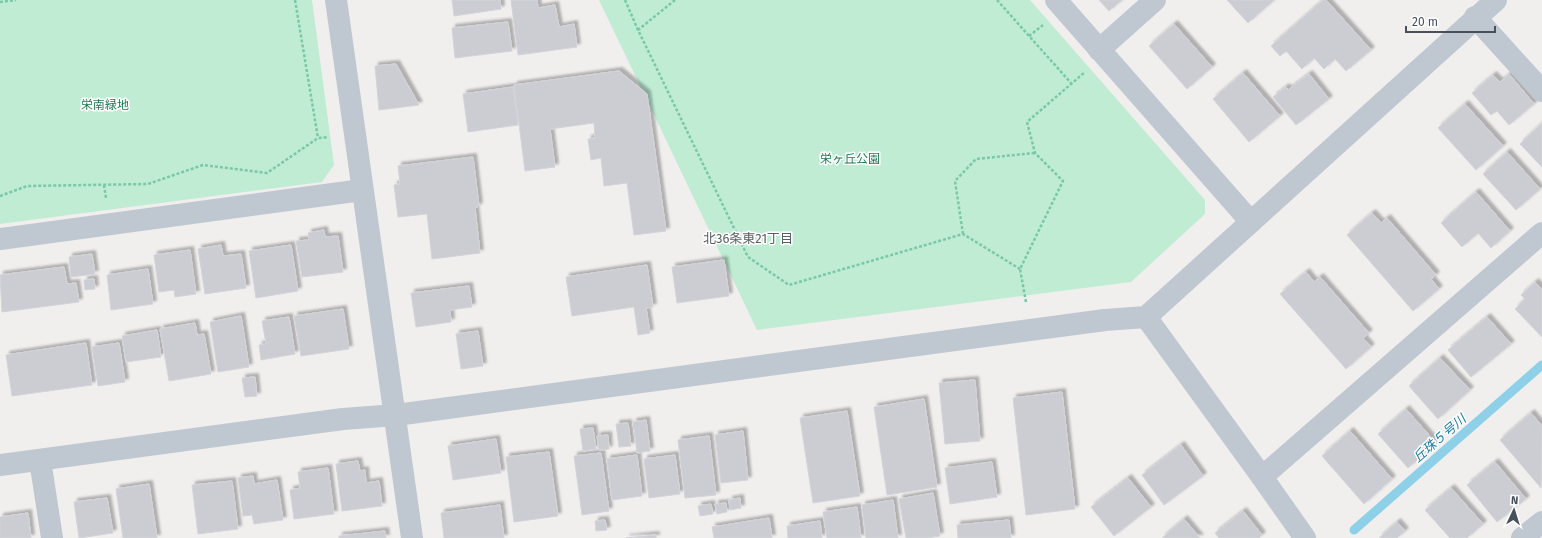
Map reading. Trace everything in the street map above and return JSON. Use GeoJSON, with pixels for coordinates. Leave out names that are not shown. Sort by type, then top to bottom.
{"type":"FeatureCollection","features":[{"type":"Feature","properties":{"kind":"street"},"geometry":{"type":"LineString","coordinates":[[336,0],[362,190],[396,415],[412,538]]}},
{"type":"Feature","properties":{"kind":"street"},"geometry":{"type":"LineString","coordinates":[[1056,0],[1252,222]]}},
{"type":"Feature","properties":{"kind":"street"},"geometry":{"type":"LineString","coordinates":[[1099,50],[1155,0]]}},
{"type":"Feature","properties":{"kind":"street"},"geometry":{"type":"LineString","coordinates":[[0,465],[343,419],[396,415],[1105,320],[1146,317],[1496,0]]}},
{"type":"Feature","properties":{"kind":"street"},"geometry":{"type":"LineString","coordinates":[[1475,18],[1542,90]]}},
{"type":"Feature","properties":{"kind":"street"},"geometry":{"type":"LineString","coordinates":[[0,239],[362,190]]}},
{"type":"Feature","properties":{"kind":"street"},"geometry":{"type":"LineString","coordinates":[[1262,476],[1542,233]]}},
{"type":"Feature","properties":{"kind":"street"},"geometry":{"type":"LineString","coordinates":[[1146,317],[1262,476],[1304,538]]}},
{"type":"Feature","properties":{"kind":"street"},"geometry":{"type":"LineString","coordinates":[[40,460],[52,538]]}},
{"type":"Feature","properties":{"kind":"street"},"geometry":{"type":"LineString","coordinates":[[1522,538],[1542,522]]}},
{"type":"Feature","properties":{"kind":"path"},"geometry":{"type":"LineString","coordinates":[[0,2],[16,0]]}},
{"type":"Feature","properties":{"kind":"path"},"geometry":{"type":"LineString","coordinates":[[294,0],[318,138]]}},
{"type":"Feature","properties":{"kind":"path"},"geometry":{"type":"LineString","coordinates":[[625,0],[638,30],[748,257],[789,285],[963,234],[1020,269]]}},
{"type":"Feature","properties":{"kind":"path"},"geometry":{"type":"LineString","coordinates":[[638,30],[676,0]]}},
{"type":"Feature","properties":{"kind":"path"},"geometry":{"type":"LineString","coordinates":[[997,0],[1071,83]]}},
{"type":"Feature","properties":{"kind":"path"},"geometry":{"type":"LineString","coordinates":[[1029,36],[1045,23]]}},
{"type":"Feature","properties":{"kind":"path"},"geometry":{"type":"LineString","coordinates":[[1026,302],[1020,269],[1063,181],[1035,153],[1027,122],[1086,70]]}},
{"type":"Feature","properties":{"kind":"path"},"geometry":{"type":"LineString","coordinates":[[0,196],[27,186],[148,184],[203,165],[266,173],[318,138],[333,136]]}},
{"type":"Feature","properties":{"kind":"path"},"geometry":{"type":"LineString","coordinates":[[963,234],[955,181],[976,159],[1035,153]]}},
{"type":"Feature","properties":{"kind":"green space","name":"栄南緑地"},"geometry":{"type":"Polygon","coordinates":[[[0,0],[312,0],[334,165],[322,182],[0,224],[0,0]]]}},
{"type":"Feature","properties":{"kind":"green space","name":"栄ヶ丘公園"},"geometry":{"type":"Polygon","coordinates":[[[599,0],[1030,0],[1205,200],[1205,214],[1131,282],[757,330],[599,0]]]}},
{"type":"Feature","properties":{"kind":"building"},"geometry":{"type":"Polygon","coordinates":[[[452,0],[500,0],[501,9],[454,16],[452,0]]]}},
{"type":"Feature","properties":{"kind":"building"},"geometry":{"type":"Polygon","coordinates":[[[511,0],[537,0],[538,8],[555,5],[559,27],[574,24],[577,47],[518,55],[511,0]]]}},
{"type":"Feature","properties":{"kind":"building"},"geometry":{"type":"Polygon","coordinates":[[[1099,0],[1122,0],[1109,11],[1099,0]]]}},
{"type":"Feature","properties":{"kind":"building"},"geometry":{"type":"Polygon","coordinates":[[[1227,0],[1274,0],[1248,23],[1227,0]]]}},
{"type":"Feature","properties":{"kind":"building"},"geometry":{"type":"Polygon","coordinates":[[[1323,0],[1326,0],[1371,50],[1346,71],[1335,59],[1324,69],[1314,58],[1302,69],[1286,51],[1280,56],[1271,46],[1323,0]]]}},
{"type":"Feature","properties":{"kind":"building"},"geometry":{"type":"Polygon","coordinates":[[[508,22],[512,51],[455,58],[452,28],[508,22]]]}},
{"type":"Feature","properties":{"kind":"building"},"geometry":{"type":"Polygon","coordinates":[[[1174,24],[1212,67],[1187,89],[1149,46],[1174,24]]]}},
{"type":"Feature","properties":{"kind":"building"},"geometry":{"type":"Polygon","coordinates":[[[396,64],[419,105],[379,110],[375,66],[396,64]]]}},
{"type":"Feature","properties":{"kind":"building"},"geometry":{"type":"Polygon","coordinates":[[[619,71],[647,94],[666,231],[634,235],[627,183],[604,186],[601,158],[591,160],[588,139],[595,138],[594,123],[550,129],[555,167],[525,171],[514,85],[619,71]]]}},
{"type":"Feature","properties":{"kind":"building"},"geometry":{"type":"Polygon","coordinates":[[[1243,73],[1280,116],[1249,142],[1213,99],[1243,73]]]}},
{"type":"Feature","properties":{"kind":"building"},"geometry":{"type":"Polygon","coordinates":[[[1309,74],[1329,99],[1296,125],[1273,97],[1286,87],[1288,90],[1309,74]]]}},
{"type":"Feature","properties":{"kind":"building"},"geometry":{"type":"Polygon","coordinates":[[[1509,74],[1534,104],[1509,125],[1497,111],[1491,115],[1472,93],[1493,75],[1500,82],[1509,74]]]}},
{"type":"Feature","properties":{"kind":"building"},"geometry":{"type":"Polygon","coordinates":[[[513,87],[518,125],[468,132],[463,94],[513,87]]]}},
{"type":"Feature","properties":{"kind":"building"},"geometry":{"type":"Polygon","coordinates":[[[1465,104],[1503,146],[1476,170],[1438,128],[1465,104]]]}},
{"type":"Feature","properties":{"kind":"building"},"geometry":{"type":"Polygon","coordinates":[[[1542,123],[1542,167],[1520,144],[1542,123]]]}},
{"type":"Feature","properties":{"kind":"building"},"geometry":{"type":"Polygon","coordinates":[[[1507,152],[1540,189],[1516,210],[1483,174],[1507,152]]]}},
{"type":"Feature","properties":{"kind":"building"},"geometry":{"type":"Polygon","coordinates":[[[473,157],[479,206],[475,208],[480,253],[432,259],[427,214],[398,217],[394,185],[400,184],[398,166],[473,157]]]}},
{"type":"Feature","properties":{"kind":"building"},"geometry":{"type":"Polygon","coordinates":[[[1476,192],[1510,231],[1491,248],[1478,233],[1462,247],[1441,223],[1476,192]]]}},
{"type":"Feature","properties":{"kind":"building"},"geometry":{"type":"Polygon","coordinates":[[[1372,213],[1381,223],[1387,218],[1436,275],[1431,279],[1439,289],[1413,311],[1347,235],[1372,213]]]}},
{"type":"Feature","properties":{"kind":"building"},"geometry":{"type":"Polygon","coordinates":[[[324,230],[325,237],[338,236],[343,272],[302,277],[296,241],[309,240],[308,233],[324,230]]]}},
{"type":"Feature","properties":{"kind":"building"},"geometry":{"type":"Polygon","coordinates":[[[221,245],[223,256],[241,254],[246,288],[205,294],[198,249],[221,245]]]}},
{"type":"Feature","properties":{"kind":"building"},"geometry":{"type":"Polygon","coordinates":[[[291,245],[298,291],[256,298],[249,251],[291,245]]]}},
{"type":"Feature","properties":{"kind":"building"},"geometry":{"type":"Polygon","coordinates":[[[190,250],[196,294],[175,297],[174,290],[159,292],[154,255],[190,250]]]}},
{"type":"Feature","properties":{"kind":"building"},"geometry":{"type":"Polygon","coordinates":[[[92,254],[95,274],[71,277],[69,257],[92,254]]]}},
{"type":"Feature","properties":{"kind":"building"},"geometry":{"type":"Polygon","coordinates":[[[724,260],[729,296],[677,303],[672,267],[724,260]]]}},
{"type":"Feature","properties":{"kind":"building"},"geometry":{"type":"Polygon","coordinates":[[[647,265],[653,307],[646,308],[650,333],[638,335],[634,307],[572,316],[566,277],[647,265]]]}},
{"type":"Feature","properties":{"kind":"building"},"geometry":{"type":"Polygon","coordinates":[[[64,267],[67,284],[76,283],[79,302],[2,312],[0,275],[64,267]]]}},
{"type":"Feature","properties":{"kind":"building"},"geometry":{"type":"Polygon","coordinates":[[[148,269],[153,304],[111,310],[107,275],[148,269]]]}},
{"type":"Feature","properties":{"kind":"building"},"geometry":{"type":"Polygon","coordinates":[[[1306,272],[1314,282],[1320,277],[1369,333],[1363,338],[1371,347],[1346,369],[1280,294],[1306,272]]]}},
{"type":"Feature","properties":{"kind":"building"},"geometry":{"type":"Polygon","coordinates":[[[94,279],[95,289],[85,290],[84,280],[94,279]]]}},
{"type":"Feature","properties":{"kind":"building"},"geometry":{"type":"Polygon","coordinates":[[[1535,282],[1542,289],[1542,337],[1515,309],[1525,299],[1521,295],[1535,282]]]}},
{"type":"Feature","properties":{"kind":"building"},"geometry":{"type":"Polygon","coordinates":[[[469,286],[472,307],[450,310],[451,322],[416,327],[411,293],[469,286]]]}},
{"type":"Feature","properties":{"kind":"building"},"geometry":{"type":"Polygon","coordinates":[[[343,309],[349,349],[301,356],[294,316],[343,309]]]}},
{"type":"Feature","properties":{"kind":"building"},"geometry":{"type":"Polygon","coordinates":[[[241,316],[249,367],[218,372],[210,322],[241,316]]]}},
{"type":"Feature","properties":{"kind":"building"},"geometry":{"type":"Polygon","coordinates":[[[289,317],[295,354],[261,360],[259,345],[266,344],[262,321],[289,317]]]}},
{"type":"Feature","properties":{"kind":"building"},"geometry":{"type":"Polygon","coordinates":[[[1487,317],[1511,344],[1471,377],[1448,350],[1487,317]]]}},
{"type":"Feature","properties":{"kind":"building"},"geometry":{"type":"Polygon","coordinates":[[[195,323],[197,335],[204,334],[211,374],[169,381],[160,329],[195,323]]]}},
{"type":"Feature","properties":{"kind":"building"},"geometry":{"type":"Polygon","coordinates":[[[157,330],[161,357],[126,362],[122,336],[157,330]]]}},
{"type":"Feature","properties":{"kind":"building"},"geometry":{"type":"Polygon","coordinates":[[[478,331],[483,366],[461,369],[456,334],[478,331]]]}},
{"type":"Feature","properties":{"kind":"building"},"geometry":{"type":"Polygon","coordinates":[[[86,343],[92,385],[12,396],[6,355],[86,343]]]}},
{"type":"Feature","properties":{"kind":"building"},"geometry":{"type":"Polygon","coordinates":[[[119,343],[125,382],[98,386],[92,347],[119,343]]]}},
{"type":"Feature","properties":{"kind":"building"},"geometry":{"type":"Polygon","coordinates":[[[1440,358],[1470,390],[1438,419],[1409,386],[1440,358]]]}},
{"type":"Feature","properties":{"kind":"building"},"geometry":{"type":"Polygon","coordinates":[[[255,377],[257,396],[245,397],[242,378],[255,377]]]}},
{"type":"Feature","properties":{"kind":"building"},"geometry":{"type":"Polygon","coordinates":[[[975,380],[980,441],[945,444],[939,383],[975,380]]]}},
{"type":"Feature","properties":{"kind":"building"},"geometry":{"type":"Polygon","coordinates":[[[1062,392],[1075,509],[1026,515],[1013,398],[1062,392]]]}},
{"type":"Feature","properties":{"kind":"building"},"geometry":{"type":"Polygon","coordinates":[[[924,399],[937,487],[887,495],[874,407],[924,399]]]}},
{"type":"Feature","properties":{"kind":"building"},"geometry":{"type":"Polygon","coordinates":[[[1406,409],[1436,443],[1408,468],[1378,434],[1406,409]]]}},
{"type":"Feature","properties":{"kind":"building"},"geometry":{"type":"Polygon","coordinates":[[[847,411],[860,496],[813,503],[800,418],[847,411]]]}},
{"type":"Feature","properties":{"kind":"building"},"geometry":{"type":"Polygon","coordinates":[[[1531,413],[1542,426],[1541,488],[1500,440],[1531,413]]]}},
{"type":"Feature","properties":{"kind":"building"},"geometry":{"type":"Polygon","coordinates":[[[646,420],[650,451],[637,453],[633,422],[646,420]]]}},
{"type":"Feature","properties":{"kind":"building"},"geometry":{"type":"Polygon","coordinates":[[[628,423],[631,446],[619,447],[616,424],[628,423]]]}},
{"type":"Feature","properties":{"kind":"building"},"geometry":{"type":"Polygon","coordinates":[[[593,428],[596,449],[583,451],[580,429],[593,428]]]}},
{"type":"Feature","properties":{"kind":"building"},"geometry":{"type":"Polygon","coordinates":[[[743,431],[748,480],[721,483],[715,435],[743,431]]]}},
{"type":"Feature","properties":{"kind":"building"},"geometry":{"type":"Polygon","coordinates":[[[1350,431],[1392,479],[1364,504],[1322,456],[1350,431]]]}},
{"type":"Feature","properties":{"kind":"building"},"geometry":{"type":"Polygon","coordinates":[[[608,435],[609,449],[599,450],[597,436],[608,435]]]}},
{"type":"Feature","properties":{"kind":"building"},"geometry":{"type":"Polygon","coordinates":[[[709,436],[716,495],[685,498],[678,440],[709,436]]]}},
{"type":"Feature","properties":{"kind":"building"},"geometry":{"type":"Polygon","coordinates":[[[496,439],[501,473],[453,480],[448,446],[496,439]]]}},
{"type":"Feature","properties":{"kind":"building"},"geometry":{"type":"Polygon","coordinates":[[[1181,445],[1203,476],[1164,505],[1142,475],[1181,445]]]}},
{"type":"Feature","properties":{"kind":"building"},"geometry":{"type":"Polygon","coordinates":[[[549,452],[558,516],[514,522],[506,457],[549,452]]]}},
{"type":"Feature","properties":{"kind":"building"},"geometry":{"type":"Polygon","coordinates":[[[601,453],[609,511],[582,515],[574,456],[601,453]]]}},
{"type":"Feature","properties":{"kind":"building"},"geometry":{"type":"Polygon","coordinates":[[[637,455],[642,496],[612,500],[607,459],[637,455]]]}},
{"type":"Feature","properties":{"kind":"building"},"geometry":{"type":"Polygon","coordinates":[[[675,455],[680,494],[649,498],[644,459],[675,455]]]}},
{"type":"Feature","properties":{"kind":"building"},"geometry":{"type":"Polygon","coordinates":[[[358,461],[360,471],[365,470],[366,483],[379,481],[382,506],[342,511],[336,464],[358,461]]]}},
{"type":"Feature","properties":{"kind":"building"},"geometry":{"type":"Polygon","coordinates":[[[992,462],[997,497],[950,504],[945,468],[992,462]]]}},
{"type":"Feature","properties":{"kind":"building"},"geometry":{"type":"Polygon","coordinates":[[[1495,462],[1526,499],[1497,522],[1467,485],[1495,462]]]}},
{"type":"Feature","properties":{"kind":"building"},"geometry":{"type":"Polygon","coordinates":[[[328,468],[334,514],[294,519],[290,490],[300,488],[298,472],[328,468]]]}},
{"type":"Feature","properties":{"kind":"building"},"geometry":{"type":"Polygon","coordinates":[[[253,476],[254,484],[277,480],[283,520],[254,524],[252,515],[243,516],[238,478],[253,476]]]}},
{"type":"Feature","properties":{"kind":"building"},"geometry":{"type":"Polygon","coordinates":[[[1128,478],[1151,507],[1114,536],[1091,507],[1128,478]]]}},
{"type":"Feature","properties":{"kind":"building"},"geometry":{"type":"Polygon","coordinates":[[[232,481],[238,529],[198,534],[192,485],[232,481]]]}},
{"type":"Feature","properties":{"kind":"building"},"geometry":{"type":"Polygon","coordinates":[[[149,484],[157,538],[123,538],[116,489],[149,484]]]}},
{"type":"Feature","properties":{"kind":"building"},"geometry":{"type":"Polygon","coordinates":[[[1451,488],[1483,524],[1467,538],[1450,538],[1425,510],[1451,488]]]}},
{"type":"Feature","properties":{"kind":"building"},"geometry":{"type":"Polygon","coordinates":[[[933,493],[940,536],[927,538],[906,538],[899,499],[933,493]]]}},
{"type":"Feature","properties":{"kind":"building"},"geometry":{"type":"Polygon","coordinates":[[[107,498],[113,533],[79,538],[74,502],[107,498]]]}},
{"type":"Feature","properties":{"kind":"building"},"geometry":{"type":"Polygon","coordinates":[[[740,498],[741,508],[730,510],[729,500],[740,498]]]}},
{"type":"Feature","properties":{"kind":"building"},"geometry":{"type":"Polygon","coordinates":[[[893,500],[898,538],[866,538],[862,505],[893,500]]]}},
{"type":"Feature","properties":{"kind":"building"},"geometry":{"type":"Polygon","coordinates":[[[726,503],[727,512],[717,514],[715,504],[726,503]]]}},
{"type":"Feature","properties":{"kind":"building"},"geometry":{"type":"Polygon","coordinates":[[[711,504],[713,514],[700,516],[698,506],[711,504]]]}},
{"type":"Feature","properties":{"kind":"building"},"geometry":{"type":"Polygon","coordinates":[[[500,505],[504,538],[444,538],[441,513],[500,505]]]}},
{"type":"Feature","properties":{"kind":"building"},"geometry":{"type":"Polygon","coordinates":[[[857,507],[861,538],[827,538],[823,512],[857,507]]]}},
{"type":"Feature","properties":{"kind":"building"},"geometry":{"type":"Polygon","coordinates":[[[1243,511],[1262,535],[1259,538],[1219,538],[1215,533],[1243,511]]]}},
{"type":"Feature","properties":{"kind":"building"},"geometry":{"type":"Polygon","coordinates":[[[28,513],[31,538],[0,538],[0,517],[28,513]]]}},
{"type":"Feature","properties":{"kind":"building"},"geometry":{"type":"Polygon","coordinates":[[[769,518],[772,538],[714,538],[712,527],[769,518]]]}},
{"type":"Feature","properties":{"kind":"building"},"geometry":{"type":"Polygon","coordinates":[[[1184,519],[1200,538],[1162,538],[1184,519]]]}},
{"type":"Feature","properties":{"kind":"building"},"geometry":{"type":"Polygon","coordinates":[[[605,520],[607,530],[596,531],[595,521],[605,520]]]}},
{"type":"Feature","properties":{"kind":"building"},"geometry":{"type":"Polygon","coordinates":[[[1009,520],[1011,538],[958,538],[957,525],[1009,520]]]}},
{"type":"Feature","properties":{"kind":"building"},"geometry":{"type":"Polygon","coordinates":[[[820,521],[822,538],[788,538],[787,526],[820,521]]]}},
{"type":"Feature","properties":{"kind":"building"},"geometry":{"type":"Polygon","coordinates":[[[1397,522],[1405,531],[1397,538],[1379,538],[1397,522]]]}},
{"type":"Feature","properties":{"kind":"building"},"geometry":{"type":"Polygon","coordinates":[[[385,531],[386,538],[339,538],[339,536],[385,531]]]}},
{"type":"Feature","properties":{"kind":"building"},"geometry":{"type":"Polygon","coordinates":[[[656,535],[656,538],[626,538],[656,535]]]}},
{"type":"Feature","properties":{"kind":"waterway","name":"丘珠５号川"},"geometry":{"type":"LineString","coordinates":[[1354,530],[1542,365]]}},
{"type":"Feature","properties":{"kind":"district","name":"北36条東21丁目"},"geometry":{"type":"Point","coordinates":[748,238]}}]}
